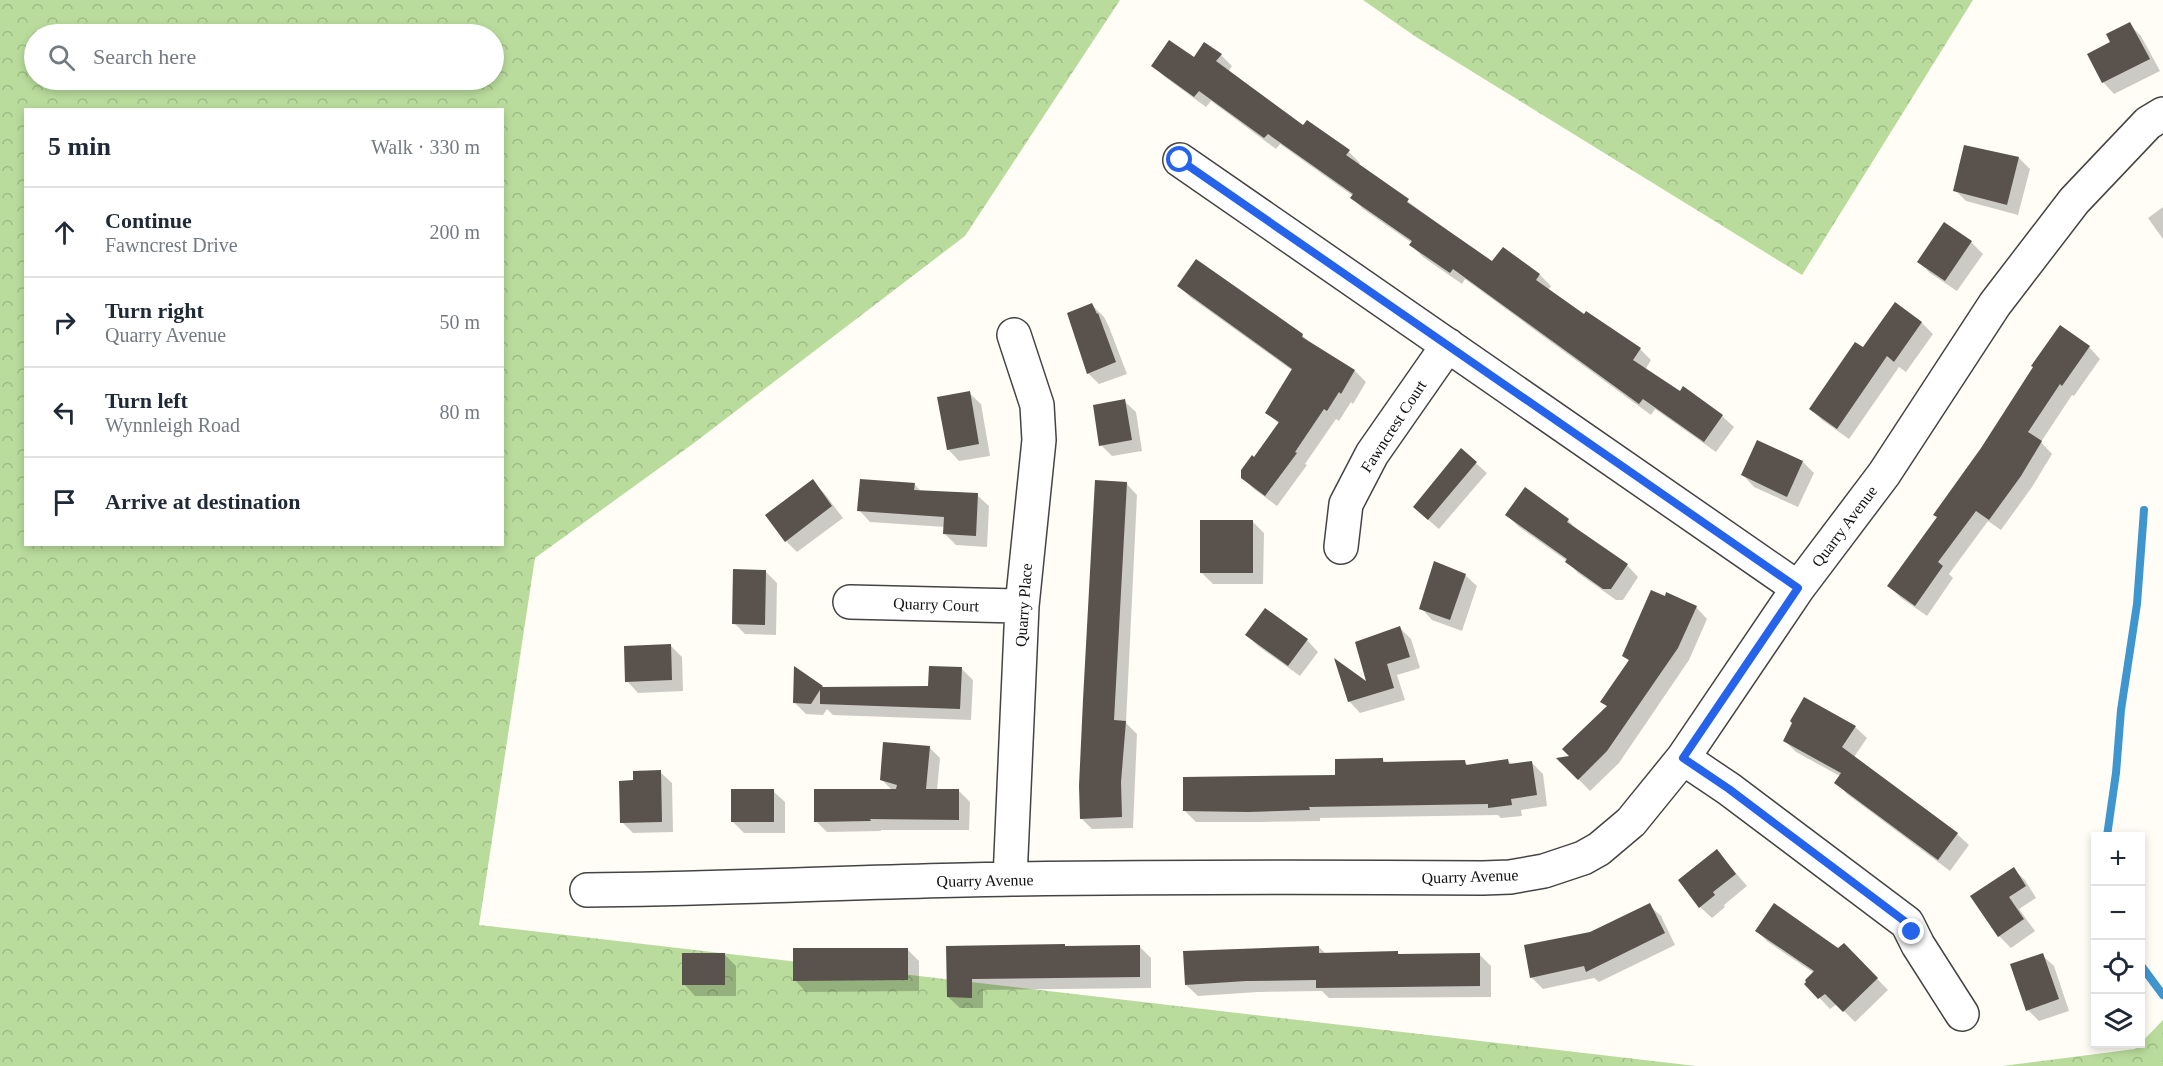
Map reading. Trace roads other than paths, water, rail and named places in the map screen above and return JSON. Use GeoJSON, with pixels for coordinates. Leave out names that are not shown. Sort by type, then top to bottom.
{"type":"FeatureCollection","features":[{"type":"Feature","properties":{"kind":"street","name":"Quarry Avenue"},"geometry":{"type":"LineString","coordinates":[[587,890],[713,889],[1010,879],[1483,878],[1533,873],[1583,858],[1607,843],[1631,822],[1683,758],[1798,588],[1884,474],[1995,304],[2074,201],[2148,123],[2163,114]]}},
{"type":"Feature","properties":{"kind":"street"},"geometry":{"type":"LineString","coordinates":[[1180,160],[1798,588]]}},
{"type":"Feature","properties":{"kind":"street","name":"Quarry Place"},"geometry":{"type":"LineString","coordinates":[[1010,879],[1022,606],[1039,440],[1037,405],[1014,335]]}},
{"type":"Feature","properties":{"kind":"street","name":"Fawncrest Court"},"geometry":{"type":"LineString","coordinates":[[1341,547],[1346,504],[1372,454],[1448,345]]}},
{"type":"Feature","properties":{"kind":"street","name":"Quarry Court"},"geometry":{"type":"LineString","coordinates":[[850,602],[1022,606]]}},
{"type":"Feature","properties":{"kind":"street"},"geometry":{"type":"LineString","coordinates":[[1683,758],[1729,789],[1907,923],[1918,945],[1962,1014]]}},
{"type":"Feature","properties":{"kind":"waterway"},"geometry":{"type":"LineString","coordinates":[[2108,832],[2116,773],[2121,710],[2137,604],[2144,510]]}},
{"type":"Feature","properties":{"kind":"waterway"},"geometry":{"type":"LineString","coordinates":[[2145,971],[2163,995]]}}]}
